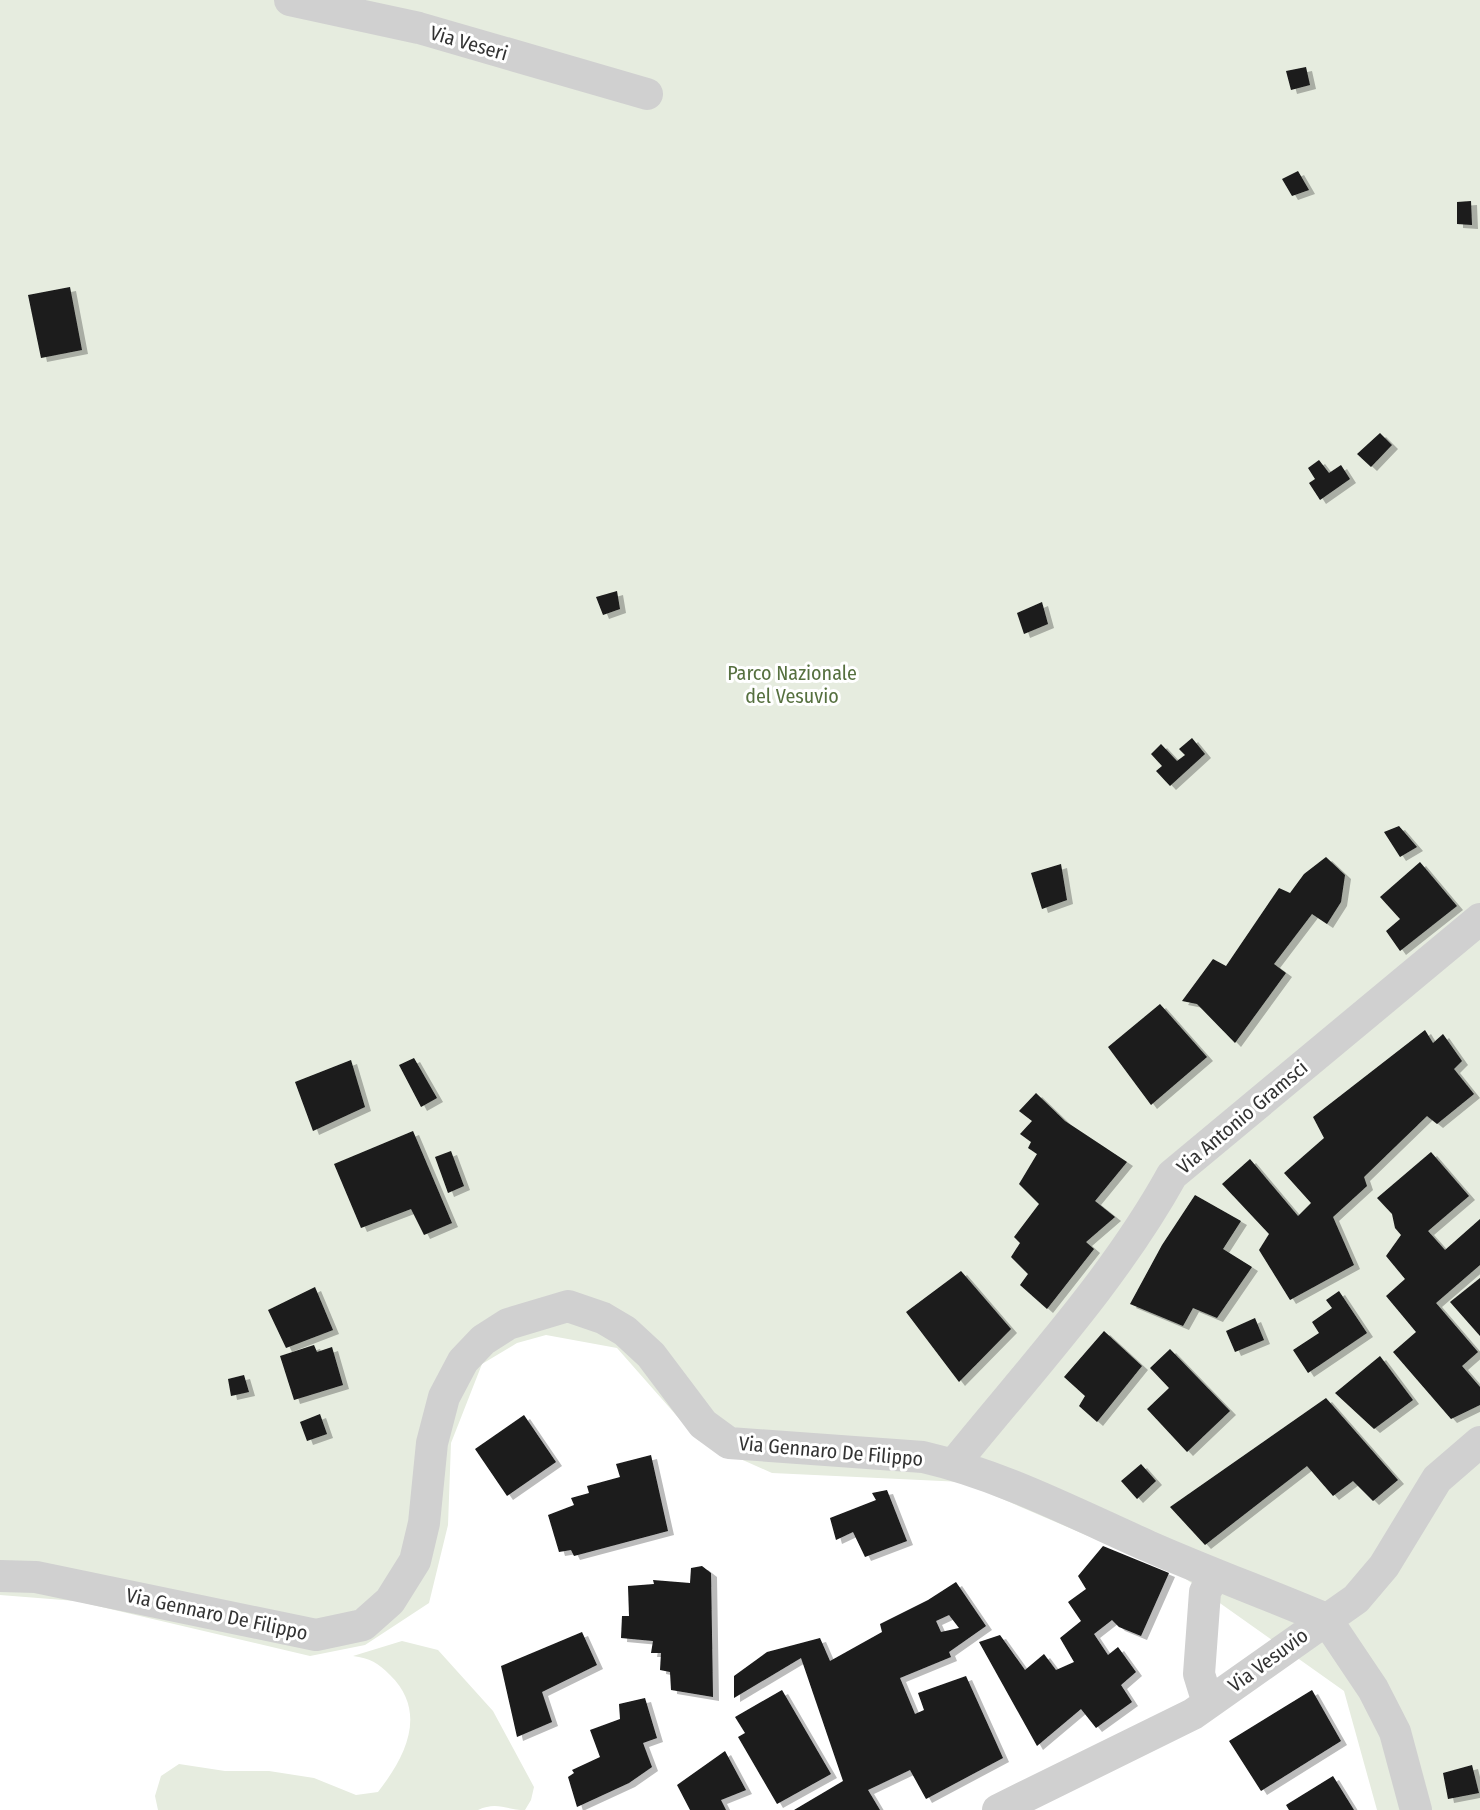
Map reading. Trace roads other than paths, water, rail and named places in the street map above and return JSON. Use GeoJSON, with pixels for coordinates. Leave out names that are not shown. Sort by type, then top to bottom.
{"type":"FeatureCollection","features":[{"type":"Feature","properties":{"kind":"street","name":"Via Veseri"},"geometry":{"type":"LineString","coordinates":[[290,0],[419,28],[646,94]]}},
{"type":"Feature","properties":{"kind":"street","name":"Via Antonio Gramsci"},"geometry":{"type":"LineString","coordinates":[[954,1464],[1092,1293],[1156,1203],[1172,1175],[1480,919]]}},
{"type":"Feature","properties":{"kind":"street","name":"Via Gennaro De Filippo"},"geometry":{"type":"LineString","coordinates":[[0,1576],[36,1577],[316,1635],[363,1625],[390,1601],[416,1561],[424,1522],[432,1443],[444,1397],[463,1361],[483,1340],[508,1324],[567,1305],[603,1318],[625,1331],[651,1355],[703,1424],[729,1443],[923,1457],[954,1464],[1064,1509],[1214,1575],[1326,1619]]}},
{"type":"Feature","properties":{"kind":"street","name":"Via Vesuvio"},"geometry":{"type":"LineString","coordinates":[[998,1810],[1193,1714],[1356,1599],[1384,1566],[1437,1479],[1480,1442]]}},
{"type":"Feature","properties":{"kind":"street"},"geometry":{"type":"LineString","coordinates":[[1208,1703],[1199,1674],[1205,1592],[1214,1575]]}},
{"type":"Feature","properties":{"kind":"street"},"geometry":{"type":"LineString","coordinates":[[1326,1619],[1373,1689],[1395,1732],[1416,1810]]}},
{"type":"Feature","properties":{"kind":"park label","name":"Parco Nazionale del Vesuvio"},"geometry":{"type":"Point","coordinates":[792,684]}}]}
